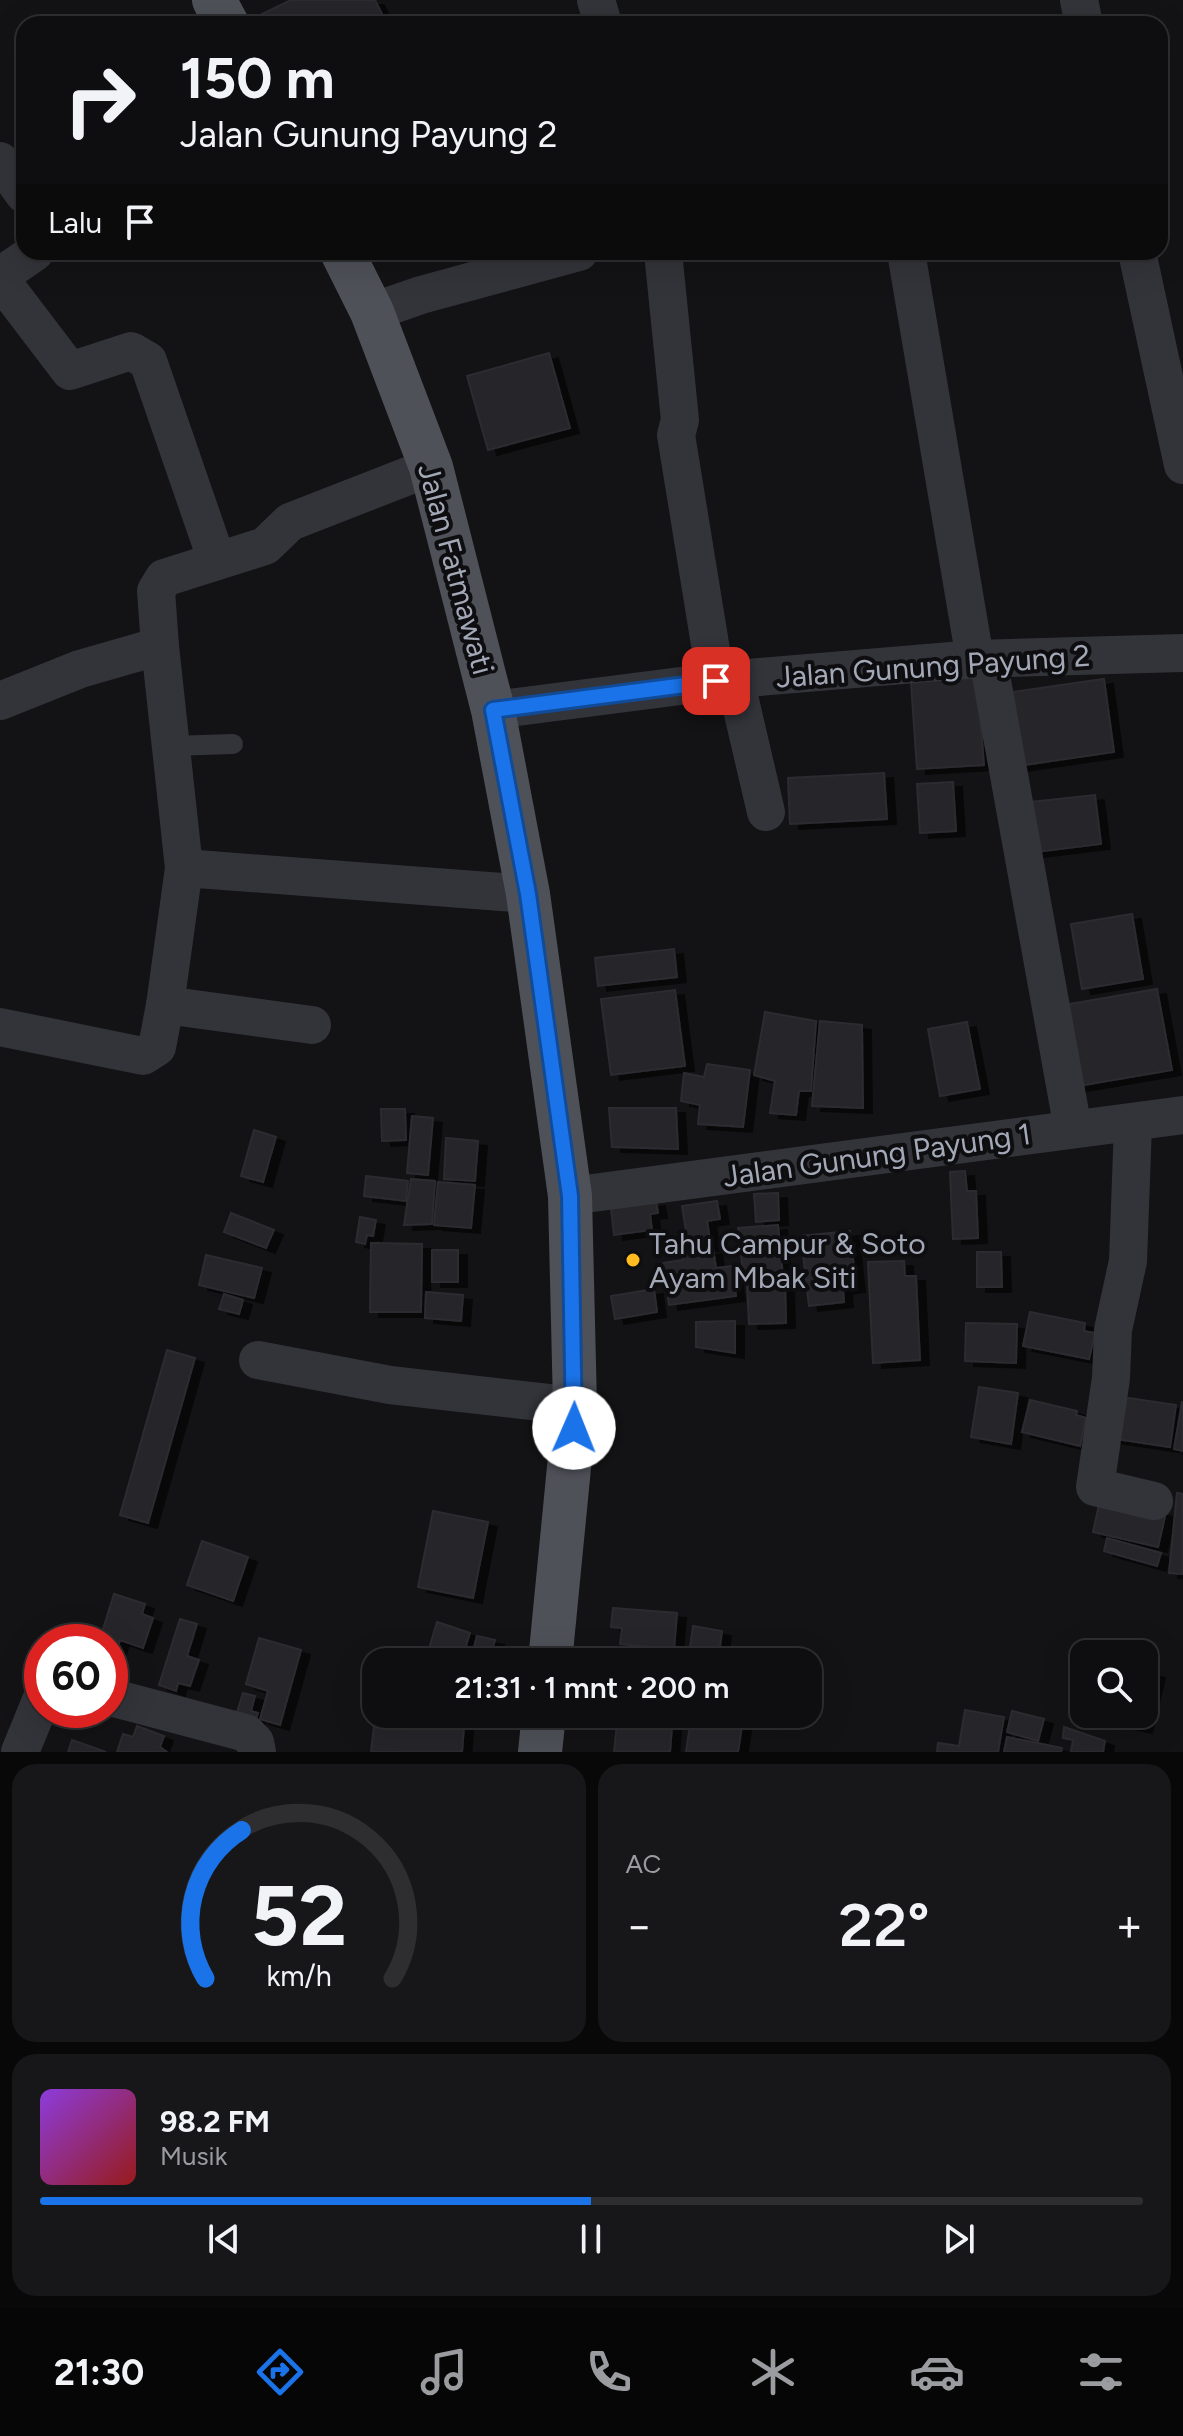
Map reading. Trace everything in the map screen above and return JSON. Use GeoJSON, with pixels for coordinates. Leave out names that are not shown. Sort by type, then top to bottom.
{"type":"FeatureCollection","features":[{"type":"Feature","properties":{"kind":"main road","name":"Jalan Fatmawati"},"geometry":{"type":"LineString","coordinates":[[346,260],[372,312],[431,467],[493,710],[528,894],[570,1196],[575,1406],[551,1648]]}},
{"type":"Feature","properties":{"kind":"main road"},"geometry":{"type":"LineString","coordinates":[[540,1752],[543,1728]]}},
{"type":"Feature","properties":{"kind":"street"},"geometry":{"type":"LineString","coordinates":[[0,161],[16,183]]}},
{"type":"Feature","properties":{"kind":"street"},"geometry":{"type":"LineString","coordinates":[[24,260],[0,277],[68,364],[131,351],[148,361],[217,561]]}},
{"type":"Feature","properties":{"kind":"street"},"geometry":{"type":"LineString","coordinates":[[372,312],[551,260]]}},
{"type":"Feature","properties":{"kind":"street"},"geometry":{"type":"LineString","coordinates":[[664,260],[680,420],[676,435],[725,680],[766,812]]}},
{"type":"Feature","properties":{"kind":"street"},"geometry":{"type":"LineString","coordinates":[[907,260],[1073,1129]]}},
{"type":"Feature","properties":{"kind":"street"},"geometry":{"type":"LineString","coordinates":[[1139,260],[1175,378],[1183,465]]}},
{"type":"Feature","properties":{"kind":"street"},"geometry":{"type":"LineString","coordinates":[[0,1027],[143,1056],[157,1047],[184,868],[160,646],[156,591],[159,584],[164,578],[265,546],[290,522],[431,467]]}},
{"type":"Feature","properties":{"kind":"street"},"geometry":{"type":"LineString","coordinates":[[0,701],[80,669],[160,646]]}},
{"type":"Feature","properties":{"kind":"street","name":"Jalan Gunung Payung 2"},"geometry":{"type":"LineString","coordinates":[[493,710],[725,680],[982,659],[1183,653]]}},
{"type":"Feature","properties":{"kind":"street"},"geometry":{"type":"LineString","coordinates":[[184,868],[528,894]]}},
{"type":"Feature","properties":{"kind":"street"},"geometry":{"type":"LineString","coordinates":[[165,1005],[312,1025]]}},
{"type":"Feature","properties":{"kind":"street","name":"Jalan Gunung Payung 1"},"geometry":{"type":"LineString","coordinates":[[570,1196],[1183,1115]]}},
{"type":"Feature","properties":{"kind":"street"},"geometry":{"type":"LineString","coordinates":[[1133,1124],[1128,1261],[1113,1330],[1111,1378],[1095,1487],[1154,1501]]}},
{"type":"Feature","properties":{"kind":"street"},"geometry":{"type":"LineString","coordinates":[[258,1360],[403,1387],[575,1406]]}},
{"type":"Feature","properties":{"kind":"street"},"geometry":{"type":"LineString","coordinates":[[128,1702],[246,1733],[255,1742],[257,1752]]}},
{"type":"Feature","properties":{"kind":"street"},"geometry":{"type":"LineString","coordinates":[[20,1752],[30,1728]]}},
{"type":"Feature","properties":{"kind":"lane"},"geometry":{"type":"LineString","coordinates":[[171,746],[233,744]]}},
{"type":"Feature","properties":{"kind":"building"},"geometry":{"type":"Polygon","coordinates":[[[291,0],[375,0],[383,16],[258,16],[291,0]]]}},
{"type":"Feature","properties":{"kind":"building"},"geometry":{"type":"Polygon","coordinates":[[[549,353],[570,428],[488,450],[467,376],[549,353]]]}},
{"type":"Feature","properties":{"kind":"building"},"geometry":{"type":"Polygon","coordinates":[[[977,678],[984,765],[917,769],[911,682],[977,678]]]}},
{"type":"Feature","properties":{"kind":"building"},"geometry":{"type":"Polygon","coordinates":[[[1104,679],[1114,752],[1010,767],[999,694],[1104,679]]]}},
{"type":"Feature","properties":{"kind":"building"},"geometry":{"type":"Polygon","coordinates":[[[884,773],[887,819],[790,824],[788,778],[884,773]]]}},
{"type":"Feature","properties":{"kind":"building"},"geometry":{"type":"Polygon","coordinates":[[[953,782],[956,831],[920,833],[917,784],[953,782]]]}},
{"type":"Feature","properties":{"kind":"building"},"geometry":{"type":"Polygon","coordinates":[[[1095,795],[1101,844],[1028,853],[1022,803],[1095,795]]]}},
{"type":"Feature","properties":{"kind":"building"},"geometry":{"type":"Polygon","coordinates":[[[1132,914],[1143,979],[1082,989],[1071,924],[1132,914]]]}},
{"type":"Feature","properties":{"kind":"building"},"geometry":{"type":"Polygon","coordinates":[[[674,949],[677,977],[598,986],[595,958],[674,949]]]}},
{"type":"Feature","properties":{"kind":"building"},"geometry":{"type":"Polygon","coordinates":[[[1157,989],[1172,1070],[1072,1087],[1058,1006],[1157,989]]]}},
{"type":"Feature","properties":{"kind":"building"},"geometry":{"type":"Polygon","coordinates":[[[675,990],[685,1066],[611,1075],[601,999],[675,990]]]}},
{"type":"Feature","properties":{"kind":"building"},"geometry":{"type":"Polygon","coordinates":[[[765,1012],[816,1021],[811,1091],[799,1091],[796,1115],[770,1113],[775,1081],[754,1075],[765,1012]]]}},
{"type":"Feature","properties":{"kind":"building"},"geometry":{"type":"Polygon","coordinates":[[[820,1021],[862,1025],[863,1108],[812,1106],[820,1021]]]}},
{"type":"Feature","properties":{"kind":"building"},"geometry":{"type":"Polygon","coordinates":[[[967,1022],[980,1089],[940,1096],[928,1029],[967,1022]]]}},
{"type":"Feature","properties":{"kind":"building"},"geometry":{"type":"Polygon","coordinates":[[[707,1064],[750,1070],[743,1127],[698,1124],[700,1105],[681,1101],[684,1073],[704,1077],[707,1064]]]}},
{"type":"Feature","properties":{"kind":"building"},"geometry":{"type":"Polygon","coordinates":[[[609,1108],[676,1108],[678,1149],[612,1147],[609,1108]]]}},
{"type":"Feature","properties":{"kind":"building"},"geometry":{"type":"Polygon","coordinates":[[[381,1109],[405,1109],[406,1140],[382,1141],[381,1109]]]}},
{"type":"Feature","properties":{"kind":"building"},"geometry":{"type":"Polygon","coordinates":[[[412,1116],[433,1118],[428,1175],[407,1173],[412,1116]]]}},
{"type":"Feature","properties":{"kind":"building"},"geometry":{"type":"Polygon","coordinates":[[[254,1130],[276,1137],[263,1182],[241,1176],[254,1130]]]}},
{"type":"Feature","properties":{"kind":"building"},"geometry":{"type":"Polygon","coordinates":[[[446,1138],[478,1141],[475,1181],[444,1179],[446,1138]]]}},
{"type":"Feature","properties":{"kind":"building"},"geometry":{"type":"Polygon","coordinates":[[[965,1171],[967,1191],[976,1191],[978,1238],[953,1239],[950,1172],[965,1171]]]}},
{"type":"Feature","properties":{"kind":"building"},"geometry":{"type":"Polygon","coordinates":[[[366,1176],[408,1181],[406,1201],[364,1196],[366,1176]]]}},
{"type":"Feature","properties":{"kind":"building"},"geometry":{"type":"Polygon","coordinates":[[[411,1179],[435,1181],[432,1224],[404,1225],[411,1179]]]}},
{"type":"Feature","properties":{"kind":"building"},"geometry":{"type":"Polygon","coordinates":[[[438,1182],[475,1185],[471,1228],[434,1225],[438,1182]]]}},
{"type":"Feature","properties":{"kind":"building"},"geometry":{"type":"Polygon","coordinates":[[[778,1193],[779,1220],[756,1222],[754,1194],[778,1193]]]}},
{"type":"Feature","properties":{"kind":"building"},"geometry":{"type":"Polygon","coordinates":[[[656,1201],[658,1213],[650,1214],[652,1230],[614,1235],[611,1208],[656,1201]]]}},
{"type":"Feature","properties":{"kind":"building"},"geometry":{"type":"Polygon","coordinates":[[[717,1201],[720,1219],[707,1221],[711,1246],[689,1249],[682,1206],[717,1201]]]}},
{"type":"Feature","properties":{"kind":"building"},"geometry":{"type":"Polygon","coordinates":[[[231,1213],[274,1230],[266,1248],[224,1232],[231,1213]]]}},
{"type":"Feature","properties":{"kind":"building"},"geometry":{"type":"Polygon","coordinates":[[[360,1217],[376,1220],[373,1236],[367,1235],[365,1244],[356,1242],[360,1217]]]}},
{"type":"Feature","properties":{"kind":"building"},"geometry":{"type":"Polygon","coordinates":[[[778,1225],[783,1277],[744,1281],[738,1228],[778,1225]]]}},
{"type":"Feature","properties":{"kind":"building"},"geometry":{"type":"Polygon","coordinates":[[[850,1231],[856,1287],[843,1289],[844,1302],[809,1306],[801,1236],[850,1231]]]}},
{"type":"Feature","properties":{"kind":"building"},"geometry":{"type":"Polygon","coordinates":[[[371,1243],[422,1244],[421,1312],[370,1312],[371,1243]]]}},
{"type":"Feature","properties":{"kind":"building"},"geometry":{"type":"Polygon","coordinates":[[[713,1249],[716,1268],[732,1266],[736,1296],[669,1305],[663,1263],[683,1260],[682,1253],[713,1249]]]}},
{"type":"Feature","properties":{"kind":"building"},"geometry":{"type":"Polygon","coordinates":[[[432,1250],[458,1250],[458,1282],[432,1282],[432,1250]]]}},
{"type":"Feature","properties":{"kind":"building"},"geometry":{"type":"Polygon","coordinates":[[[977,1252],[1001,1252],[1002,1287],[977,1287],[977,1252]]]}},
{"type":"Feature","properties":{"kind":"building"},"geometry":{"type":"Polygon","coordinates":[[[206,1255],[262,1268],[254,1298],[199,1285],[206,1255]]]}},
{"type":"Feature","properties":{"kind":"building"},"geometry":{"type":"Polygon","coordinates":[[[904,1261],[905,1276],[916,1276],[920,1360],[873,1363],[868,1262],[904,1261]]]}},
{"type":"Feature","properties":{"kind":"building"},"geometry":{"type":"Polygon","coordinates":[[[785,1282],[786,1323],[749,1324],[747,1283],[785,1282]]]}},
{"type":"Feature","properties":{"kind":"building"},"geometry":{"type":"Polygon","coordinates":[[[654,1289],[657,1312],[615,1319],[611,1296],[654,1289]]]}},
{"type":"Feature","properties":{"kind":"building"},"geometry":{"type":"Polygon","coordinates":[[[426,1292],[463,1295],[461,1321],[425,1318],[426,1292]]]}},
{"type":"Feature","properties":{"kind":"building"},"geometry":{"type":"Polygon","coordinates":[[[224,1294],[243,1300],[239,1314],[219,1309],[224,1294]]]}},
{"type":"Feature","properties":{"kind":"building"},"geometry":{"type":"Polygon","coordinates":[[[1030,1312],[1085,1323],[1084,1331],[1095,1333],[1089,1359],[1023,1346],[1030,1312]]]}},
{"type":"Feature","properties":{"kind":"building"},"geometry":{"type":"Polygon","coordinates":[[[735,1321],[735,1353],[696,1347],[696,1322],[735,1321]]]}},
{"type":"Feature","properties":{"kind":"building"},"geometry":{"type":"Polygon","coordinates":[[[966,1323],[1017,1324],[1016,1363],[965,1361],[966,1323]]]}},
{"type":"Feature","properties":{"kind":"building"},"geometry":{"type":"Polygon","coordinates":[[[167,1350],[195,1358],[148,1523],[120,1515],[167,1350]]]}},
{"type":"Feature","properties":{"kind":"building"},"geometry":{"type":"Polygon","coordinates":[[[979,1387],[1018,1393],[1011,1444],[971,1437],[979,1387]]]}},
{"type":"Feature","properties":{"kind":"building"},"geometry":{"type":"Polygon","coordinates":[[[1115,1396],[1176,1405],[1170,1447],[1109,1438],[1115,1396]]]}},
{"type":"Feature","properties":{"kind":"building"},"geometry":{"type":"Polygon","coordinates":[[[1030,1400],[1077,1411],[1076,1415],[1086,1418],[1080,1446],[1022,1432],[1030,1400]]]}},
{"type":"Feature","properties":{"kind":"building"},"geometry":{"type":"Polygon","coordinates":[[[1183,1402],[1183,1451],[1174,1449],[1183,1402]]]}},
{"type":"Feature","properties":{"kind":"building"},"geometry":{"type":"Polygon","coordinates":[[[1177,1493],[1183,1494],[1183,1574],[1169,1573],[1177,1493]]]}},
{"type":"Feature","properties":{"kind":"building"},"geometry":{"type":"Polygon","coordinates":[[[1099,1505],[1166,1512],[1158,1547],[1093,1532],[1099,1505]]]}},
{"type":"Feature","properties":{"kind":"building"},"geometry":{"type":"Polygon","coordinates":[[[433,1511],[488,1522],[473,1598],[418,1587],[433,1511]]]}},
{"type":"Feature","properties":{"kind":"building"},"geometry":{"type":"Polygon","coordinates":[[[1107,1538],[1161,1553],[1157,1566],[1104,1551],[1107,1538]]]}},
{"type":"Feature","properties":{"kind":"building"},"geometry":{"type":"Polygon","coordinates":[[[202,1541],[248,1557],[233,1601],[187,1585],[202,1541]]]}},
{"type":"Feature","properties":{"kind":"building"},"geometry":{"type":"Polygon","coordinates":[[[114,1594],[145,1604],[142,1614],[153,1618],[143,1648],[128,1643],[128,1624],[105,1624],[114,1594]]]}},
{"type":"Feature","properties":{"kind":"building"},"geometry":{"type":"Polygon","coordinates":[[[613,1608],[677,1613],[674,1648],[620,1644],[622,1628],[611,1627],[613,1608]]]}},
{"type":"Feature","properties":{"kind":"building"},"geometry":{"type":"Polygon","coordinates":[[[180,1619],[197,1624],[187,1656],[199,1660],[190,1686],[178,1683],[176,1691],[159,1685],[180,1619]]]}},
{"type":"Feature","properties":{"kind":"building"},"geometry":{"type":"Polygon","coordinates":[[[437,1622],[470,1633],[465,1648],[429,1648],[437,1622]]]}},
{"type":"Feature","properties":{"kind":"building"},"geometry":{"type":"Polygon","coordinates":[[[693,1626],[722,1631],[720,1648],[690,1648],[693,1626]]]}},
{"type":"Feature","properties":{"kind":"building"},"geometry":{"type":"Polygon","coordinates":[[[477,1636],[495,1640],[493,1648],[474,1648],[477,1636]]]}},
{"type":"Feature","properties":{"kind":"building"},"geometry":{"type":"Polygon","coordinates":[[[259,1638],[301,1650],[280,1725],[260,1719],[268,1691],[246,1684],[259,1638]]]}},
{"type":"Feature","properties":{"kind":"building"},"geometry":{"type":"Polygon","coordinates":[[[243,1693],[255,1696],[251,1711],[258,1713],[252,1731],[233,1725],[243,1693]]]}},
{"type":"Feature","properties":{"kind":"building"},"geometry":{"type":"Polygon","coordinates":[[[965,1710],[1004,1717],[998,1752],[937,1752],[938,1743],[959,1746],[965,1710]]]}},
{"type":"Feature","properties":{"kind":"building"},"geometry":{"type":"Polygon","coordinates":[[[1012,1711],[1044,1719],[1038,1741],[1007,1732],[1012,1711]]]}},
{"type":"Feature","properties":{"kind":"building"},"geometry":{"type":"Polygon","coordinates":[[[137,1726],[164,1736],[160,1747],[167,1752],[117,1752],[123,1734],[133,1737],[137,1726]]]}},
{"type":"Feature","properties":{"kind":"building"},"geometry":{"type":"Polygon","coordinates":[[[1064,1727],[1105,1741],[1103,1752],[1071,1752],[1073,1740],[1063,1738],[1064,1727]]]}},
{"type":"Feature","properties":{"kind":"building"},"geometry":{"type":"Polygon","coordinates":[[[374,1728],[464,1728],[462,1752],[371,1752],[374,1728]]]}},
{"type":"Feature","properties":{"kind":"building"},"geometry":{"type":"Polygon","coordinates":[[[617,1728],[672,1728],[670,1752],[614,1752],[617,1728]]]}},
{"type":"Feature","properties":{"kind":"building"},"geometry":{"type":"Polygon","coordinates":[[[690,1728],[742,1728],[738,1752],[686,1752],[690,1728]]]}},
{"type":"Feature","properties":{"kind":"building"},"geometry":{"type":"Polygon","coordinates":[[[1007,1737],[1062,1748],[1061,1752],[1004,1752],[1007,1737]]]}},
{"type":"Feature","properties":{"kind":"building"},"geometry":{"type":"Polygon","coordinates":[[[72,1740],[106,1752],[68,1752],[72,1740]]]}},
{"type":"Feature","properties":{"kind":"place","name":"Tahu Campur & Soto Ayam Mbak Siti"},"geometry":{"type":"Point","coordinates":[633,1260]}},
{"type":"Feature","properties":{"kind":"route"},"geometry":{"type":"LineString","coordinates":[[574,1428],[570,1196],[528,894],[493,710],[716,681]]}}]}
